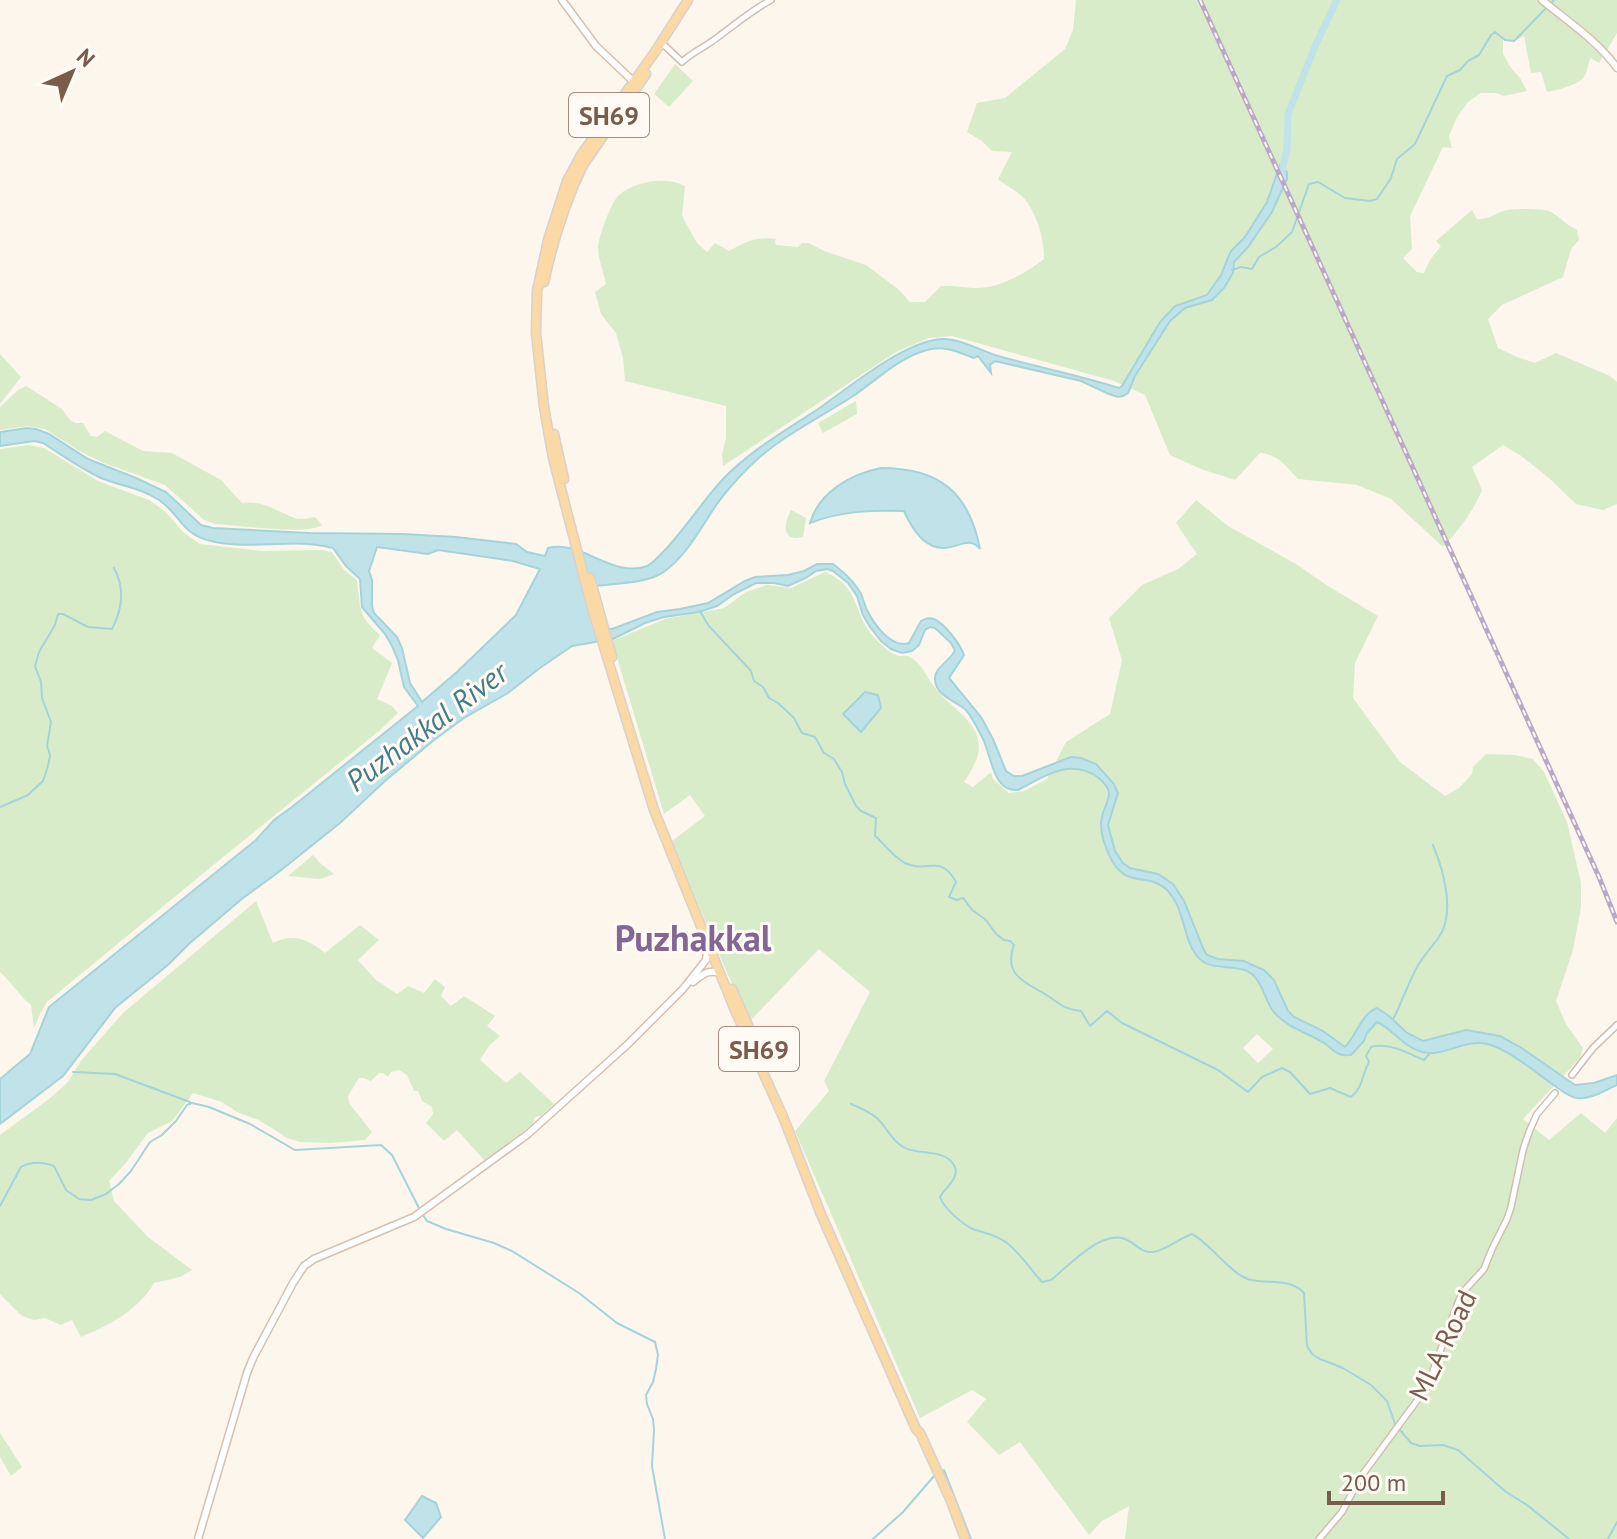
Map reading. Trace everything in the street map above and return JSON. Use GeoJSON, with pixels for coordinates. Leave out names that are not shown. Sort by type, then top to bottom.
{"type":"FeatureCollection","features":[{"type":"Feature","properties":{"kind":"main road"},"geometry":{"type":"LineString","coordinates":[[562,0],[596,46],[636,84]]}},
{"type":"Feature","properties":{"kind":"main road"},"geometry":{"type":"LineString","coordinates":[[600,624],[551,420],[540,315],[542,293],[553,243],[576,179],[636,84],[665,46],[690,0]]}},
{"type":"Feature","properties":{"kind":"main road","name":"SH69"},"geometry":{"type":"LineString","coordinates":[[579,546],[555,465],[543,403],[536,333],[537,291],[543,257],[567,181],[581,155],[636,84],[690,0]]}},
{"type":"Feature","properties":{"kind":"main road"},"geometry":{"type":"LineString","coordinates":[[1546,4],[1591,39],[1617,68]]}},
{"type":"Feature","properties":{"kind":"main road","name":"SH69"},"geometry":{"type":"LineString","coordinates":[[590,590],[598,605],[610,660],[663,828],[965,1539]]}},
{"type":"Feature","properties":{"kind":"main road"},"geometry":{"type":"LineString","coordinates":[[663,828],[708,945],[784,1119],[820,1212],[920,1433]]}},
{"type":"Feature","properties":{"kind":"main road"},"geometry":{"type":"LineString","coordinates":[[198,1539],[247,1373],[287,1292],[304,1266],[414,1217],[528,1134],[627,1045],[683,989],[706,960],[708,945]]}},
{"type":"Feature","properties":{"kind":"main road"},"geometry":{"type":"LineString","coordinates":[[683,989],[705,973],[712,970],[720,973]]}},
{"type":"Feature","properties":{"kind":"street"},"geometry":{"type":"LineString","coordinates":[[665,46],[682,62],[692,52],[771,0]]}},
{"type":"Feature","properties":{"kind":"street"},"geometry":{"type":"LineString","coordinates":[[1572,1075],[1593,1048],[1617,1025]]}},
{"type":"Feature","properties":{"kind":"street","name":"MLA Road"},"geometry":{"type":"LineString","coordinates":[[1319,1539],[1342,1512],[1360,1478],[1427,1387],[1459,1300],[1484,1269],[1507,1219],[1523,1150],[1537,1114],[1555,1093]]}},
{"type":"Feature","properties":{"kind":"green space"},"geometry":{"type":"Polygon","coordinates":[[[1076,0],[1617,0],[1617,33],[1599,63],[1591,58],[1584,77],[1567,87],[1547,92],[1541,72],[1531,73],[1524,36],[1515,41],[1503,40],[1503,54],[1527,91],[1504,96],[1481,93],[1468,102],[1449,136],[1452,148],[1443,147],[1410,216],[1412,249],[1403,258],[1417,272],[1424,273],[1441,246],[1436,241],[1472,210],[1477,219],[1507,210],[1547,211],[1577,230],[1579,240],[1571,249],[1563,277],[1502,305],[1488,319],[1498,348],[1535,363],[1556,353],[1610,376],[1617,382],[1617,504],[1603,510],[1576,504],[1549,478],[1503,445],[1472,467],[1482,490],[1465,520],[1443,547],[1391,499],[1357,485],[1298,479],[1281,462],[1266,454],[1260,453],[1235,480],[1201,469],[1170,455],[1145,395],[1114,381],[952,336],[929,338],[896,352],[723,466],[726,406],[625,381],[616,333],[601,314],[595,292],[606,284],[598,247],[616,199],[626,190],[642,183],[669,181],[685,186],[682,216],[697,243],[707,252],[715,243],[729,251],[763,238],[776,239],[776,245],[798,247],[809,243],[866,265],[910,302],[925,302],[941,286],[983,288],[1002,283],[1044,259],[1043,243],[1033,211],[1024,198],[998,179],[1012,152],[992,151],[967,132],[977,103],[1005,98],[1065,49],[1073,30],[1076,0]]]}},
{"type":"Feature","properties":{"kind":"green space"},"geometry":{"type":"Polygon","coordinates":[[[675,64],[693,81],[669,107],[654,94],[675,64]]]}},
{"type":"Feature","properties":{"kind":"green space"},"geometry":{"type":"Polygon","coordinates":[[[0,354],[21,377],[0,404],[0,354]]]}},
{"type":"Feature","properties":{"kind":"green space"},"geometry":{"type":"Polygon","coordinates":[[[26,386],[62,409],[70,420],[83,423],[91,436],[97,437],[105,431],[143,451],[172,453],[221,480],[242,503],[263,505],[297,519],[315,517],[322,525],[287,530],[215,524],[204,520],[165,485],[104,463],[45,429],[28,426],[0,430],[0,407],[26,386]]]}},
{"type":"Feature","properties":{"kind":"green space"},"geometry":{"type":"Polygon","coordinates":[[[856,401],[857,414],[823,433],[818,423],[856,401]]]}},
{"type":"Feature","properties":{"kind":"green space"},"geometry":{"type":"Polygon","coordinates":[[[29,445],[44,448],[98,481],[149,500],[200,544],[263,551],[332,552],[344,570],[357,580],[364,616],[380,635],[372,648],[392,663],[377,699],[392,706],[398,713],[47,1002],[34,1028],[31,1005],[0,972],[0,449],[29,445]]]}},
{"type":"Feature","properties":{"kind":"green space"},"geometry":{"type":"Polygon","coordinates":[[[1196,500],[1228,526],[1296,564],[1378,616],[1355,663],[1353,698],[1400,762],[1445,796],[1459,788],[1486,754],[1533,759],[1544,772],[1567,822],[1581,883],[1581,907],[1573,950],[1556,1001],[1566,1024],[1583,1048],[1580,1058],[1523,1119],[1549,1140],[1581,1113],[1605,1133],[1617,1118],[1617,1539],[1125,1539],[1129,1506],[1102,1521],[1089,1535],[1020,1442],[999,1455],[967,1422],[986,1399],[972,1390],[920,1418],[795,1131],[829,1091],[824,1081],[870,992],[819,949],[749,1022],[672,841],[705,816],[690,795],[664,814],[612,641],[665,619],[724,608],[746,592],[767,585],[791,588],[825,572],[845,586],[868,630],[878,641],[893,654],[908,656],[917,662],[942,696],[972,726],[979,743],[978,754],[964,782],[973,787],[991,772],[993,779],[1009,793],[1024,791],[1047,779],[1066,742],[1110,714],[1122,660],[1109,618],[1142,585],[1178,569],[1197,554],[1176,523],[1196,500]],[[1257,1034],[1243,1048],[1258,1063],[1273,1049],[1257,1034]]]}},
{"type":"Feature","properties":{"kind":"green space"},"geometry":{"type":"Polygon","coordinates":[[[791,510],[806,518],[803,537],[791,537],[786,531],[791,510]]]}},
{"type":"Feature","properties":{"kind":"green space"},"geometry":{"type":"Polygon","coordinates":[[[313,855],[334,874],[320,879],[288,876],[313,855]]]}},
{"type":"Feature","properties":{"kind":"green space"},"geometry":{"type":"Polygon","coordinates":[[[256,901],[273,943],[287,938],[300,939],[325,953],[360,925],[379,940],[358,960],[376,980],[397,994],[408,986],[424,993],[435,979],[445,987],[441,996],[451,1006],[464,996],[495,1016],[487,1026],[500,1036],[480,1060],[506,1083],[520,1072],[554,1104],[485,1161],[457,1130],[444,1141],[426,1123],[433,1114],[432,1107],[422,1101],[407,1075],[399,1070],[391,1072],[388,1077],[379,1073],[371,1081],[359,1078],[348,1096],[349,1103],[372,1132],[365,1140],[300,1142],[222,1102],[193,1093],[172,1121],[148,1133],[109,1181],[114,1201],[148,1237],[192,1270],[180,1277],[154,1283],[132,1309],[81,1337],[72,1320],[61,1325],[45,1318],[34,1320],[22,1316],[0,1294],[0,1135],[68,1082],[80,1062],[123,1013],[256,901]]]}},
{"type":"Feature","properties":{"kind":"green space"},"geometry":{"type":"Polygon","coordinates":[[[0,1433],[22,1467],[11,1476],[0,1457],[0,1433]]]}},
{"type":"Feature","properties":{"kind":"water"},"geometry":{"type":"Polygon","coordinates":[[[1280,165],[1287,172],[1287,179],[1272,212],[1234,262],[1233,273],[1224,288],[1212,300],[1185,308],[1170,321],[1135,376],[1128,393],[1118,397],[1081,381],[995,361],[990,365],[991,373],[978,356],[974,358],[945,349],[916,354],[896,364],[760,457],[728,489],[687,548],[665,571],[648,579],[587,587],[594,628],[612,629],[657,612],[708,603],[755,577],[788,575],[817,564],[833,564],[854,584],[874,622],[890,639],[902,644],[909,643],[921,621],[929,618],[952,635],[964,655],[949,678],[981,717],[1006,771],[1022,776],[1071,757],[1096,764],[1118,793],[1108,825],[1115,851],[1123,863],[1130,868],[1158,874],[1173,884],[1184,901],[1207,955],[1244,961],[1264,970],[1274,980],[1288,1011],[1294,1017],[1323,1031],[1345,1047],[1367,1015],[1377,1008],[1407,1033],[1423,1041],[1466,1030],[1500,1036],[1575,1085],[1594,1083],[1617,1075],[1617,1085],[1592,1096],[1574,1097],[1497,1047],[1479,1043],[1438,1052],[1422,1052],[1377,1022],[1351,1055],[1342,1055],[1285,1022],[1273,1011],[1253,975],[1239,969],[1209,965],[1197,956],[1178,906],[1167,890],[1160,884],[1124,874],[1117,868],[1102,833],[1102,817],[1109,794],[1104,783],[1086,771],[1066,769],[1018,790],[1003,785],[994,771],[979,730],[966,710],[936,686],[937,672],[955,650],[950,642],[930,627],[912,651],[902,653],[891,649],[870,627],[848,583],[827,569],[816,571],[788,586],[756,583],[717,606],[645,623],[613,639],[572,646],[508,693],[464,718],[385,781],[340,823],[243,898],[115,1008],[63,1076],[0,1124],[0,1079],[30,1054],[49,1007],[256,840],[274,820],[418,706],[404,687],[392,646],[362,607],[360,579],[333,548],[303,544],[226,544],[201,538],[152,496],[108,481],[43,443],[34,441],[0,446],[0,432],[27,428],[49,434],[88,459],[166,492],[201,525],[213,528],[456,537],[516,544],[527,552],[545,556],[548,548],[560,547],[634,569],[647,566],[656,559],[723,479],[746,458],[879,366],[912,347],[942,339],[954,340],[995,355],[1119,388],[1160,322],[1175,306],[1207,295],[1221,275],[1231,251],[1245,237],[1267,202],[1280,165]],[[377,547],[369,571],[374,613],[397,637],[410,683],[422,702],[516,615],[540,569],[513,561],[438,550],[428,554],[377,547]]]}},
{"type":"Feature","properties":{"kind":"water"},"geometry":{"type":"Polygon","coordinates":[[[881,468],[919,473],[948,487],[968,512],[980,549],[972,543],[945,548],[931,545],[915,530],[904,511],[856,512],[810,523],[821,502],[838,486],[881,468]]]}},
{"type":"Feature","properties":{"kind":"water"},"geometry":{"type":"Polygon","coordinates":[[[865,692],[878,695],[881,708],[861,732],[843,714],[865,692]]]}},
{"type":"Feature","properties":{"kind":"water"},"geometry":{"type":"Polygon","coordinates":[[[422,1496],[436,1503],[441,1517],[423,1538],[405,1520],[422,1496]]]}},
{"type":"Feature","properties":{"kind":"waterway","name":"Puzhakkal River"},"geometry":{"type":"LineString","coordinates":[[1281,175],[1287,149],[1288,114],[1337,0]]}},
{"type":"Feature","properties":{"kind":"waterway"},"geometry":{"type":"LineString","coordinates":[[1232,270],[1241,267],[1252,269],[1259,257],[1292,232],[1309,184],[1318,182],[1345,198],[1377,199],[1391,178],[1397,159],[1415,144],[1447,76],[1479,55],[1495,32],[1505,40],[1514,41],[1554,0]]}},
{"type":"Feature","properties":{"kind":"waterway"},"geometry":{"type":"LineString","coordinates":[[0,807],[28,795],[43,781],[48,766],[51,722],[35,666],[39,652],[58,614],[88,627],[112,629],[121,598],[120,583],[114,568]]}},
{"type":"Feature","properties":{"kind":"waterway"},"geometry":{"type":"LineString","coordinates":[[700,611],[708,625],[751,671],[754,681],[763,687],[769,698],[794,718],[802,733],[815,737],[824,753],[834,759],[856,806],[876,818],[875,836],[905,863],[945,868],[956,882],[949,897],[964,899],[996,934],[1014,945],[1012,965],[1020,978],[1061,1005],[1081,1011],[1090,1026],[1107,1011],[1122,1023],[1218,1070],[1248,1092],[1262,1077],[1282,1068],[1290,1072],[1310,1094],[1330,1088],[1351,1097],[1360,1085],[1371,1047],[1391,1047],[1424,1060],[1430,1053]]}},
{"type":"Feature","properties":{"kind":"waterway"},"geometry":{"type":"LineString","coordinates":[[1393,1019],[1417,967],[1439,937],[1447,915],[1446,891],[1433,845]]}},
{"type":"Feature","properties":{"kind":"waterway"},"geometry":{"type":"LineString","coordinates":[[73,1072],[115,1074],[190,1102]]}},
{"type":"Feature","properties":{"kind":"waterway"},"geometry":{"type":"LineString","coordinates":[[0,1206],[21,1167],[33,1163],[54,1166],[66,1190],[79,1199],[91,1200],[106,1194],[131,1171],[150,1142],[162,1135],[192,1103],[250,1124],[295,1150],[381,1145],[392,1155],[420,1210]]}},
{"type":"Feature","properties":{"kind":"waterway"},"geometry":{"type":"LineString","coordinates":[[851,1104],[878,1119],[903,1147],[950,1160],[956,1169],[952,1182],[940,1197],[945,1205],[967,1226],[1007,1243],[1042,1282],[1051,1280],[1085,1251],[1105,1240],[1125,1239],[1145,1251],[1153,1252],[1192,1234],[1244,1277],[1299,1288],[1304,1293],[1307,1346],[1312,1354],[1371,1385],[1387,1401],[1395,1424]]}},
{"type":"Feature","properties":{"kind":"waterway"},"geometry":{"type":"LineString","coordinates":[[423,1215],[427,1221],[446,1229],[512,1251],[579,1293],[617,1323],[655,1342],[658,1355],[656,1369],[646,1395],[653,1419],[652,1466],[665,1539]]}},
{"type":"Feature","properties":{"kind":"waterway"},"geometry":{"type":"LineString","coordinates":[[1400,1430],[1411,1443],[1420,1446],[1443,1445],[1458,1450],[1506,1492],[1569,1539]]}},
{"type":"Feature","properties":{"kind":"waterway"},"geometry":{"type":"LineString","coordinates":[[941,1472],[944,1470],[971,1539]]}},
{"type":"Feature","properties":{"kind":"waterway"},"geometry":{"type":"LineString","coordinates":[[873,1539],[903,1512],[934,1476]]}},
{"type":"Feature","properties":{"kind":"waterway"},"geometry":{"type":"LineString","coordinates":[[1608,1539],[1617,1522]]}},
{"type":"Feature","properties":{"kind":"railway"},"geometry":{"type":"LineString","coordinates":[[1200,0],[1617,922]]}},
{"type":"Feature","properties":{"kind":"district","name":"Puzhakkal"},"geometry":{"type":"Point","coordinates":[693,937]}}]}
